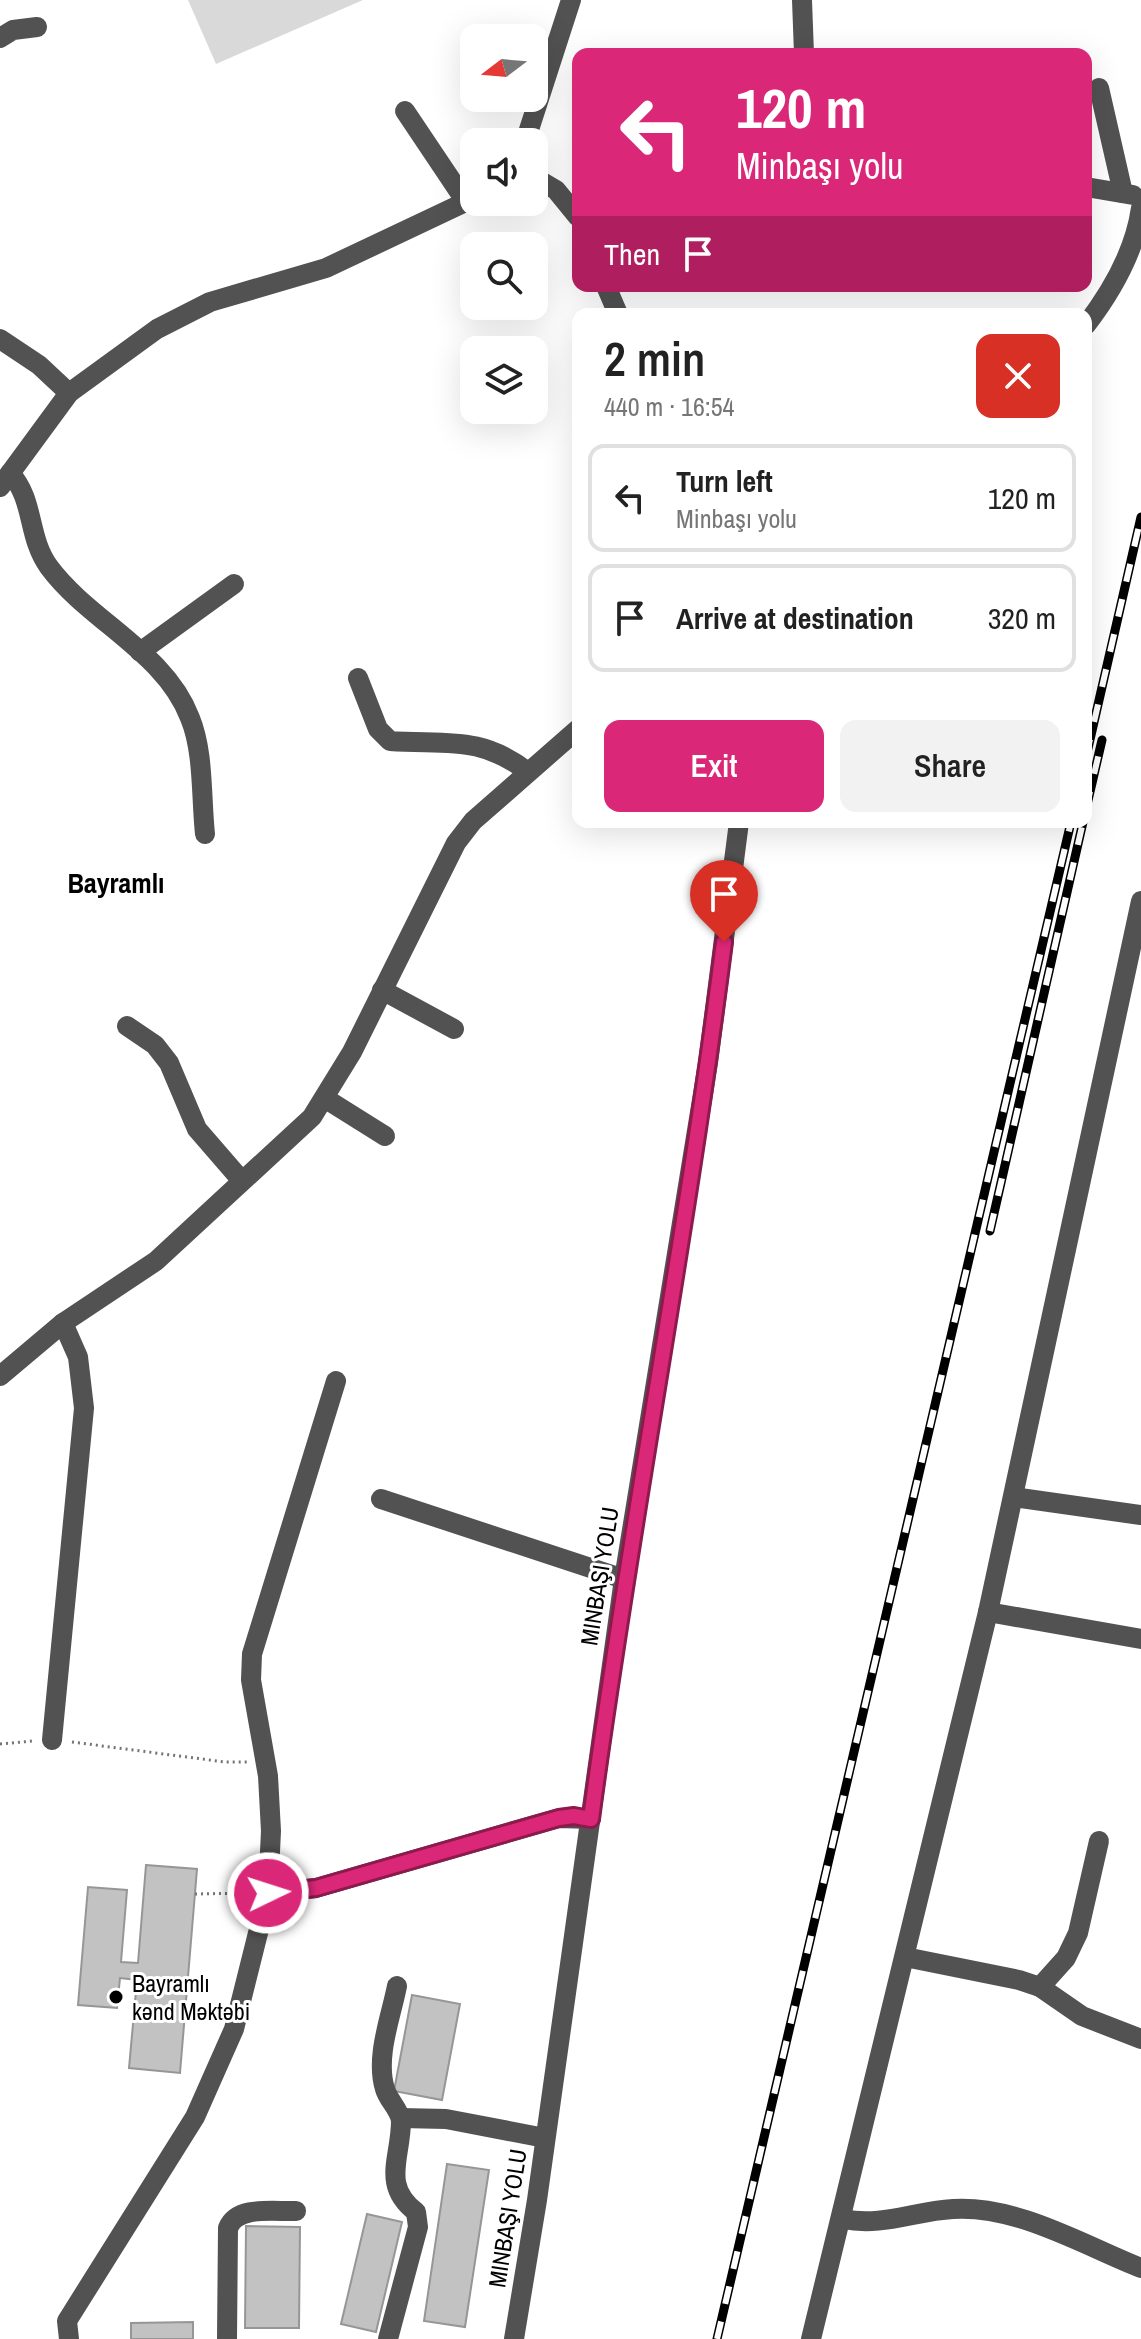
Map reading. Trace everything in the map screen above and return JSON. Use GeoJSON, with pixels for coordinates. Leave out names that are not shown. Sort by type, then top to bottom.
{"type":"FeatureCollection","features":[{"type":"Feature","properties":{"kind":"street"},"geometry":{"type":"LineString","coordinates":[[530,128],[571,0]]}},
{"type":"Feature","properties":{"kind":"street"},"geometry":{"type":"LineString","coordinates":[[802,0],[804,48]]}},
{"type":"Feature","properties":{"kind":"street"},"geometry":{"type":"LineString","coordinates":[[0,38],[13,30],[37,27]]}},
{"type":"Feature","properties":{"kind":"street"},"geometry":{"type":"LineString","coordinates":[[1092,188],[1132,195],[1099,88]]}},
{"type":"Feature","properties":{"kind":"street"},"geometry":{"type":"LineString","coordinates":[[405,111],[460,186]]}},
{"type":"Feature","properties":{"kind":"street"},"geometry":{"type":"LineString","coordinates":[[548,185],[572,210]]}},
{"type":"Feature","properties":{"kind":"street"},"geometry":{"type":"LineString","coordinates":[[205,834],[190,718],[183,704],[140,652],[48,566],[34,542],[27,501],[5,480],[69,393],[157,329],[210,302],[326,268],[460,205]]}},
{"type":"Feature","properties":{"kind":"street"},"geometry":{"type":"LineString","coordinates":[[1092,317],[1108,295],[1130,250],[1141,208]]}},
{"type":"Feature","properties":{"kind":"street"},"geometry":{"type":"LineString","coordinates":[[0,339],[39,365],[69,393]]}},
{"type":"Feature","properties":{"kind":"street"},"geometry":{"type":"LineString","coordinates":[[140,652],[234,584]]}},
{"type":"Feature","properties":{"kind":"street"},"geometry":{"type":"LineString","coordinates":[[358,678],[378,729],[390,741],[481,745],[505,755],[528,772]]}},
{"type":"Feature","properties":{"kind":"street"},"geometry":{"type":"LineString","coordinates":[[0,1376],[63,1323],[156,1261],[298,1131],[326,1099],[456,843],[473,821],[572,734]]}},
{"type":"Feature","properties":{"kind":"street"},"geometry":{"type":"LineString","coordinates":[[514,2339],[624,1579],[708,1063],[738,828]]}},
{"type":"Feature","properties":{"kind":"street"},"geometry":{"type":"LineString","coordinates":[[811,2339],[843,2219],[988,1612],[1141,901]]}},
{"type":"Feature","properties":{"kind":"street"},"geometry":{"type":"LineString","coordinates":[[382,990],[454,1029]]}},
{"type":"Feature","properties":{"kind":"street"},"geometry":{"type":"LineString","coordinates":[[127,1026],[155,1045],[169,1063],[197,1129],[242,1181]]}},
{"type":"Feature","properties":{"kind":"street"},"geometry":{"type":"LineString","coordinates":[[326,1099],[385,1136]]}},
{"type":"Feature","properties":{"kind":"street"},"geometry":{"type":"LineString","coordinates":[[52,1740],[84,1408],[78,1357],[63,1323]]}},
{"type":"Feature","properties":{"kind":"street"},"geometry":{"type":"LineString","coordinates":[[69,2339],[67,2321],[195,2117],[228,2044],[268,1893],[271,1831],[251,1680],[252,1654],[336,1381]]}},
{"type":"Feature","properties":{"kind":"street"},"geometry":{"type":"LineString","coordinates":[[1014,1497],[1141,1515]]}},
{"type":"Feature","properties":{"kind":"street"},"geometry":{"type":"LineString","coordinates":[[381,1499],[624,1579]]}},
{"type":"Feature","properties":{"kind":"street"},"geometry":{"type":"LineString","coordinates":[[988,1612],[1141,1639]]}},
{"type":"Feature","properties":{"kind":"street"},"geometry":{"type":"LineString","coordinates":[[268,1893],[316,1888],[559,1818],[574,1816],[591,1819]]}},
{"type":"Feature","properties":{"kind":"street"},"geometry":{"type":"LineString","coordinates":[[1040,1987],[1066,1958],[1078,1933],[1099,1841]]}},
{"type":"Feature","properties":{"kind":"street"},"geometry":{"type":"LineString","coordinates":[[905,1957],[1040,1987],[1082,2016],[1141,2039]]}},
{"type":"Feature","properties":{"kind":"street"},"geometry":{"type":"LineString","coordinates":[[388,2339],[418,2227],[416,2212],[401,2201],[395,2186],[401,2118],[385,2091],[381,2067],[397,1986]]}},
{"type":"Feature","properties":{"kind":"street"},"geometry":{"type":"LineString","coordinates":[[401,2118],[446,2119],[545,2138]]}},
{"type":"Feature","properties":{"kind":"street"},"geometry":{"type":"LineString","coordinates":[[843,2219],[865,2223],[952,2209],[983,2210],[1014,2217],[1141,2268]]}},
{"type":"Feature","properties":{"kind":"street"},"geometry":{"type":"LineString","coordinates":[[227,2339],[228,2228],[231,2219],[241,2214],[296,2211]]}},
{"type":"Feature","properties":{"kind":"path"},"geometry":{"type":"LineString","coordinates":[[0,1744],[52,1740],[225,1762],[263,1759]]}},
{"type":"Feature","properties":{"kind":"path"},"geometry":{"type":"LineString","coordinates":[[195,1894],[268,1893]]}},
{"type":"Feature","properties":{"kind":"shaded area"},"geometry":{"type":"Polygon","coordinates":[[[188,0],[363,0],[216,64],[188,0]]]}},
{"type":"Feature","properties":{"kind":"building"},"geometry":{"type":"Polygon","coordinates":[[[146,1865],[197,1869],[180,2073],[129,2068],[137,1980],[120,1978],[117,2008],[78,2005],[88,1887],[127,1890],[121,1962],[138,1963],[146,1865]]]}},
{"type":"Feature","properties":{"kind":"building"},"geometry":{"type":"Polygon","coordinates":[[[412,1995],[460,2004],[442,2100],[394,2091],[412,1995]]]}},
{"type":"Feature","properties":{"kind":"building"},"geometry":{"type":"Polygon","coordinates":[[[447,2164],[489,2170],[465,2327],[424,2321],[447,2164]]]}},
{"type":"Feature","properties":{"kind":"building"},"geometry":{"type":"Polygon","coordinates":[[[367,2214],[402,2222],[376,2332],[341,2324],[367,2214]]]}},
{"type":"Feature","properties":{"kind":"building"},"geometry":{"type":"Polygon","coordinates":[[[246,2226],[300,2227],[299,2328],[245,2328],[246,2226]]]}},
{"type":"Feature","properties":{"kind":"building"},"geometry":{"type":"Polygon","coordinates":[[[193,2322],[193,2339],[131,2339],[131,2323],[193,2322]]]}},
{"type":"Feature","properties":{"kind":"railway"},"geometry":{"type":"LineString","coordinates":[[1092,731],[1141,517]]}},
{"type":"Feature","properties":{"kind":"railway"},"geometry":{"type":"LineString","coordinates":[[1092,783],[1102,740]]}},
{"type":"Feature","properties":{"kind":"railway"},"geometry":{"type":"LineString","coordinates":[[717,2339],[1070,828]]}},
{"type":"Feature","properties":{"kind":"railway"},"geometry":{"type":"LineString","coordinates":[[990,1231],[1082,828]]}},
{"type":"Feature","properties":{"kind":"place","name":"Bayramlı kənd Məktəbi"},"geometry":{"type":"Point","coordinates":[116,1997]}},
{"type":"Feature","properties":{"kind":"district","name":"Bayramlı"},"geometry":{"type":"Point","coordinates":[116,883]}},
{"type":"Feature","properties":{"kind":"route"},"geometry":{"type":"LineString","coordinates":[[268,1893],[316,1888],[559,1818],[574,1816],[591,1819],[624,1579],[708,1063],[724,942]]}}]}
